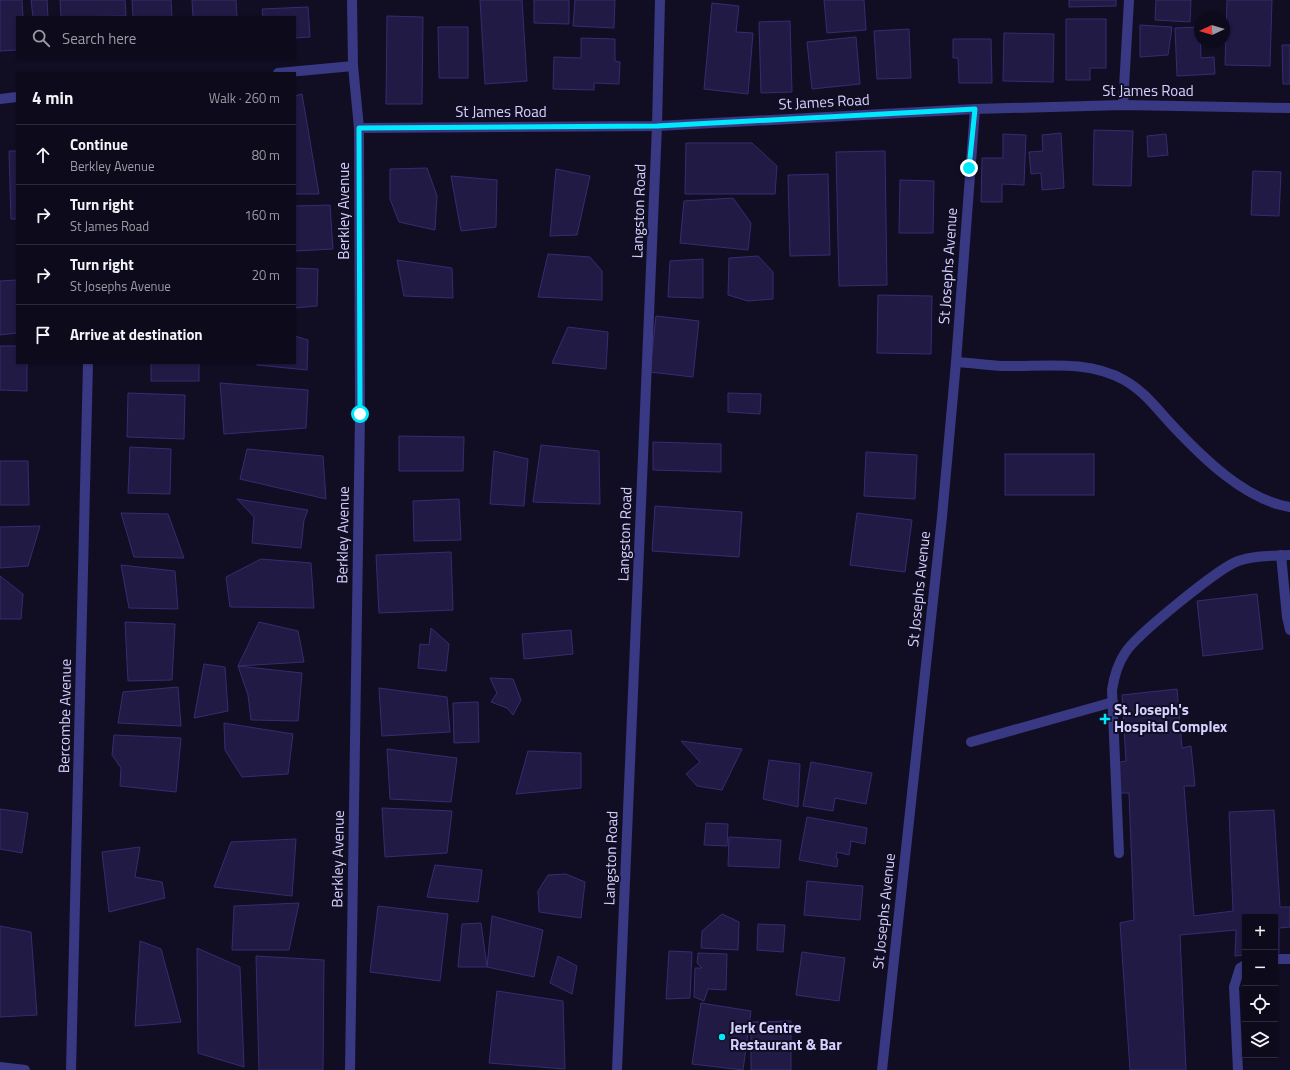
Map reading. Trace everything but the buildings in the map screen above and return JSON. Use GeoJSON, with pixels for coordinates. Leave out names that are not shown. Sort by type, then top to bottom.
{"type":"FeatureCollection","features":[{"type":"Feature","properties":{"kind":"street","name":"Berkley Avenue"},"geometry":{"type":"LineString","coordinates":[[350,1070],[360,414],[359,128],[353,66],[352,0]]}},
{"type":"Feature","properties":{"kind":"street","name":"Langston Road"},"geometry":{"type":"LineString","coordinates":[[617,1070],[657,126],[660,0]]}},
{"type":"Feature","properties":{"kind":"street"},"geometry":{"type":"LineString","coordinates":[[1124,105],[1129,0]]}},
{"type":"Feature","properties":{"kind":"street"},"geometry":{"type":"LineString","coordinates":[[289,72],[353,66]]}},
{"type":"Feature","properties":{"kind":"street"},"geometry":{"type":"LineString","coordinates":[[0,99],[16,97]]}},
{"type":"Feature","properties":{"kind":"street","name":"St James Road"},"geometry":{"type":"LineString","coordinates":[[359,128],[657,126],[975,109],[1124,105],[1290,108]]}},
{"type":"Feature","properties":{"kind":"street","name":"St Josephs Avenue"},"geometry":{"type":"LineString","coordinates":[[882,1070],[942,517],[956,362],[975,109]]}},
{"type":"Feature","properties":{"kind":"street"},"geometry":{"type":"LineString","coordinates":[[956,362],[1002,366],[1061,365],[1104,371],[1125,380],[1152,402],[1210,464],[1250,492],[1279,505],[1290,507]]}},
{"type":"Feature","properties":{"kind":"street","name":"Bercombe Avenue"},"geometry":{"type":"LineString","coordinates":[[71,1070],[88,364]]}},
{"type":"Feature","properties":{"kind":"street"},"geometry":{"type":"LineString","coordinates":[[1119,853],[1112,690],[1115,671],[1125,652],[1150,627],[1214,576],[1237,561],[1260,556],[1285,555],[1287,617],[1290,630]]}},
{"type":"Feature","properties":{"kind":"street"},"geometry":{"type":"LineString","coordinates":[[971,742],[1113,702]]}},
{"type":"Feature","properties":{"kind":"street"},"geometry":{"type":"LineString","coordinates":[[1278,959],[1290,959]]}},
{"type":"Feature","properties":{"kind":"street"},"geometry":{"type":"LineString","coordinates":[[1238,1070],[1234,987],[1240,968],[1242,967]]}},
{"type":"Feature","properties":{"kind":"street"},"geometry":{"type":"LineString","coordinates":[[0,1067],[25,1070]]}},
{"type":"Feature","properties":{"kind":"place","name":"St. Joseph's Hospital Complex"},"geometry":{"type":"Point","coordinates":[1105,719]}},
{"type":"Feature","properties":{"kind":"place","name":"Jerk Centre Restaurant & Bar"},"geometry":{"type":"Point","coordinates":[722,1037]}},
{"type":"Feature","properties":{"kind":"route"},"geometry":{"type":"LineString","coordinates":[[360,414],[359,128],[657,126],[975,109],[969,168]]}}]}
